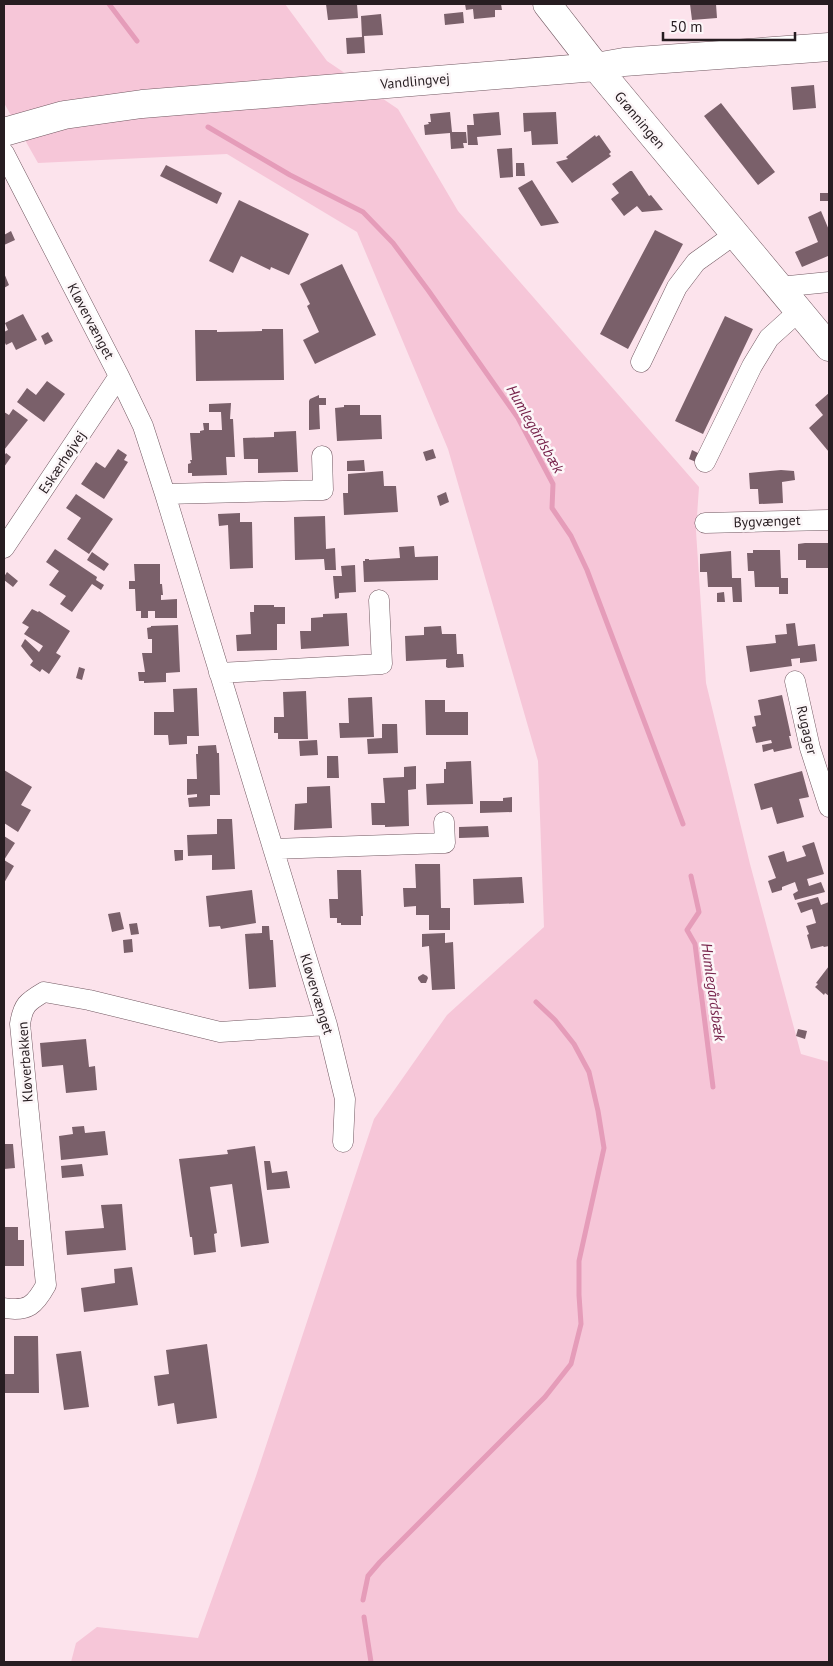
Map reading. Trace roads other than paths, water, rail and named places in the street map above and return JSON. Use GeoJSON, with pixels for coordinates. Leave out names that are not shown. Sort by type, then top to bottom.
{"type":"FeatureCollection","features":[{"type":"Feature","properties":{"kind":"street","name":"Grønningen"},"geometry":{"type":"LineString","coordinates":[[547,4],[596,67],[829,347]]}},
{"type":"Feature","properties":{"kind":"street","name":"Vandlingvej"},"geometry":{"type":"LineString","coordinates":[[4,132],[64,115],[142,104],[596,67],[624,62],[829,47]]}},
{"type":"Feature","properties":{"kind":"street","name":"Kløvervænget"},"geometry":{"type":"LineString","coordinates":[[4,153],[120,376],[143,426],[327,1025],[345,1100],[343,1142]]}},
{"type":"Feature","properties":{"kind":"street"},"geometry":{"type":"LineString","coordinates":[[641,362],[677,287],[696,262],[735,234]]}},
{"type":"Feature","properties":{"kind":"street"},"geometry":{"type":"LineString","coordinates":[[779,287],[829,282]]}},
{"type":"Feature","properties":{"kind":"street"},"geometry":{"type":"LineString","coordinates":[[705,462],[756,359],[769,338],[799,311]]}},
{"type":"Feature","properties":{"kind":"street","name":"Eskærhøjvej"},"geometry":{"type":"LineString","coordinates":[[4,548],[120,376]]}},
{"type":"Feature","properties":{"kind":"street"},"geometry":{"type":"LineString","coordinates":[[165,494],[323,490],[322,456]]}},
{"type":"Feature","properties":{"kind":"street","name":"Bygvænget"},"geometry":{"type":"LineString","coordinates":[[704,523],[829,520]]}},
{"type":"Feature","properties":{"kind":"street"},"geometry":{"type":"LineString","coordinates":[[219,673],[382,664],[379,600]]}},
{"type":"Feature","properties":{"kind":"street","name":"Rugager"},"geometry":{"type":"LineString","coordinates":[[795,681],[810,748],[829,807]]}},
{"type":"Feature","properties":{"kind":"street"},"geometry":{"type":"LineString","coordinates":[[273,849],[445,843],[444,822]]}},
{"type":"Feature","properties":{"kind":"street","name":"Kløverbakken"},"geometry":{"type":"LineString","coordinates":[[4,1308],[18,1310],[37,1301],[46,1285],[20,1024],[23,1009],[29,1001],[44,992],[89,1000],[220,1032],[327,1025]]}},
{"type":"Feature","properties":{"kind":"waterway","name":"Humlegårdsbæk"},"geometry":{"type":"LineString","coordinates":[[109,4],[137,41]]}},
{"type":"Feature","properties":{"kind":"waterway","name":"Humlegårdsbæk"},"geometry":{"type":"LineString","coordinates":[[208,127],[290,175],[363,212],[393,243],[518,418],[553,484],[552,508],[571,536],[587,570],[683,824]]}},
{"type":"Feature","properties":{"kind":"waterway","name":"Humlegårdsbæk"},"geometry":{"type":"LineString","coordinates":[[691,876],[699,912],[687,930],[695,944],[713,1087]]}},
{"type":"Feature","properties":{"kind":"waterway"},"geometry":{"type":"LineString","coordinates":[[363,1600],[368,1576],[380,1562],[545,1397],[571,1364],[581,1324],[579,1261],[604,1148],[589,1072],[574,1044],[555,1020],[536,1002]]}},
{"type":"Feature","properties":{"kind":"waterway"},"geometry":{"type":"LineString","coordinates":[[364,1617],[371,1662]]}}]}
